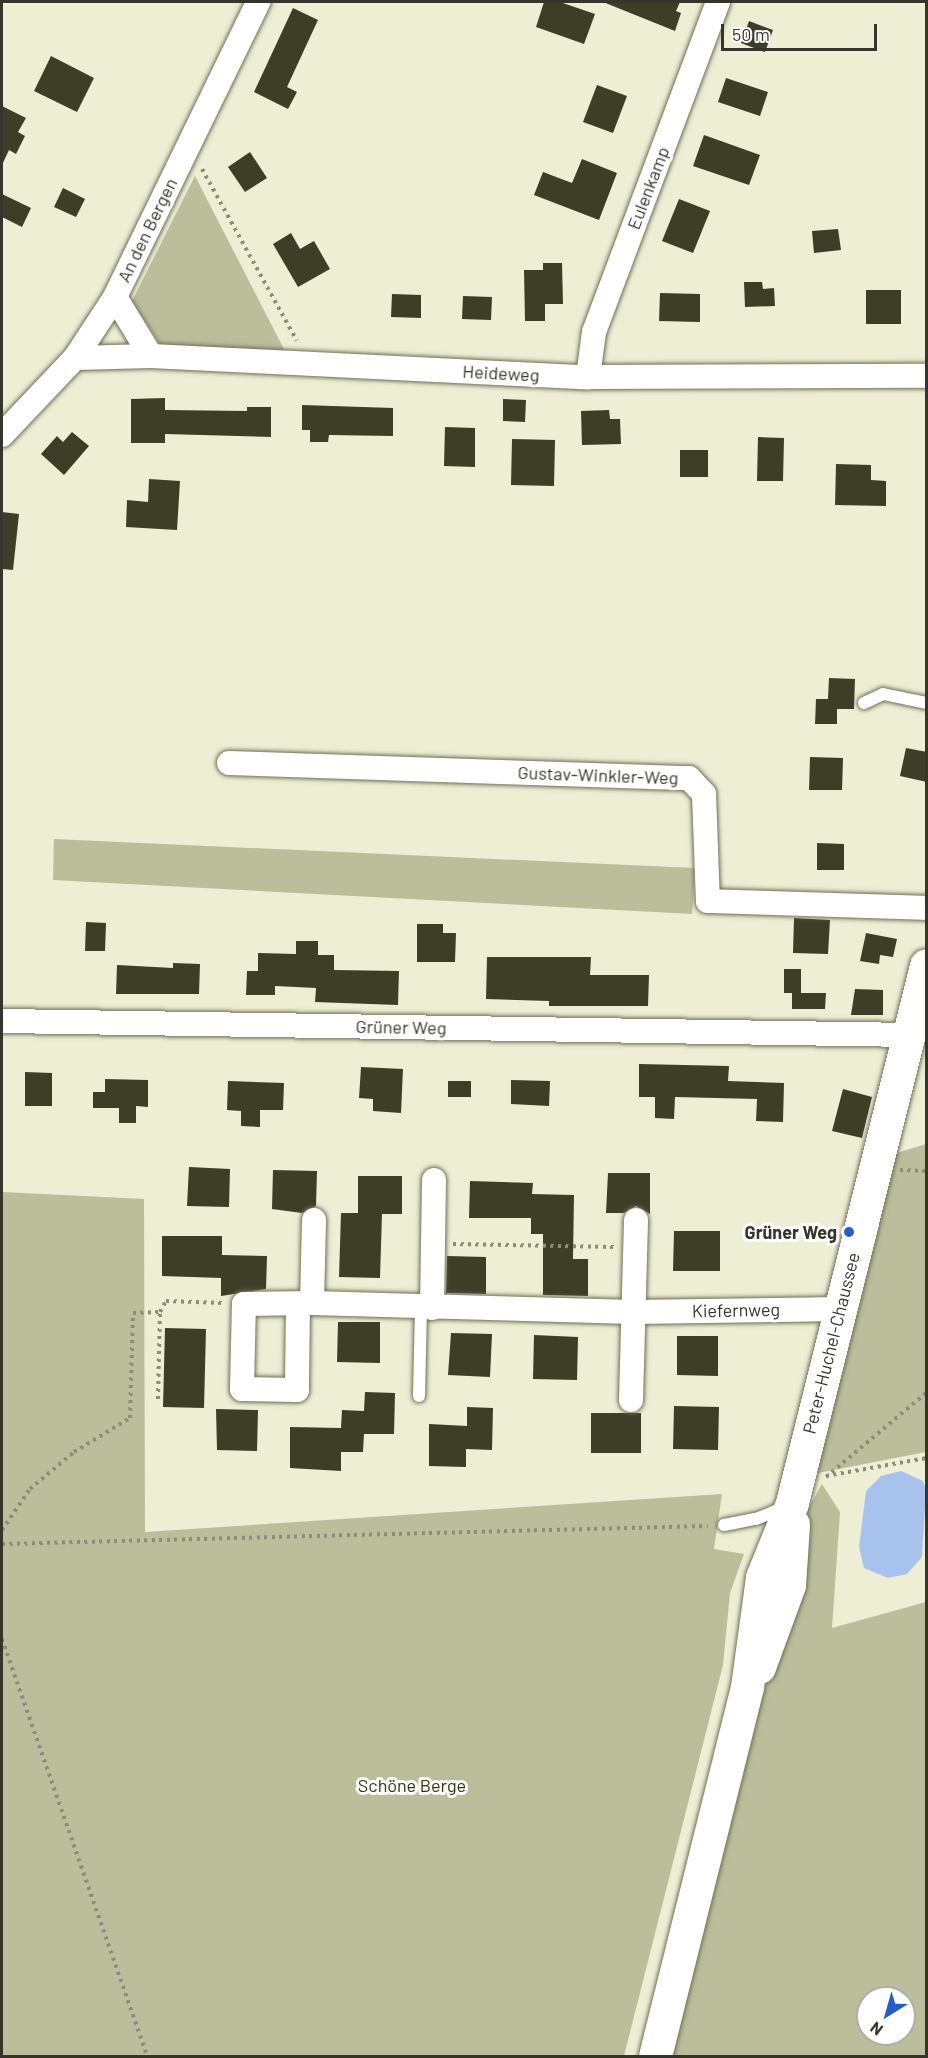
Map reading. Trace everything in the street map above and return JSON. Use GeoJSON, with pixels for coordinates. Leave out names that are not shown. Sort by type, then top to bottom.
{"type":"FeatureCollection","features":[{"type":"Feature","properties":{"kind":"street","name":"An den Bergen"},"geometry":{"type":"LineString","coordinates":[[2,435],[75,358],[115,297],[258,2]]}},
{"type":"Feature","properties":{"kind":"street","name":"Eulenkamp"},"geometry":{"type":"LineString","coordinates":[[588,377],[594,332],[718,2]]}},
{"type":"Feature","properties":{"kind":"street"},"geometry":{"type":"LineString","coordinates":[[115,297],[151,356]]}},
{"type":"Feature","properties":{"kind":"street","name":"Heideweg"},"geometry":{"type":"LineString","coordinates":[[75,358],[151,356],[588,377],[927,376]]}},
{"type":"Feature","properties":{"kind":"street","name":"Gustav-Winkler-Weg"},"geometry":{"type":"LineString","coordinates":[[229,763],[689,778],[704,794],[708,902],[927,908]]}},
{"type":"Feature","properties":{"kind":"street","name":"Peter-Huchel-Chaussee"},"geometry":{"type":"LineString","coordinates":[[655,2056],[747,1687],[762,1577],[795,1490],[927,965]]}},
{"type":"Feature","properties":{"kind":"street","name":"Grüner Weg"},"geometry":{"type":"LineString","coordinates":[[2,1021],[909,1035]]}},
{"type":"Feature","properties":{"kind":"street"},"geometry":{"type":"LineString","coordinates":[[426,1307],[433,1243],[434,1180]]}},
{"type":"Feature","properties":{"kind":"street"},"geometry":{"type":"LineString","coordinates":[[244,1304],[242,1389],[297,1390],[314,1220]]}},
{"type":"Feature","properties":{"kind":"street"},"geometry":{"type":"LineString","coordinates":[[631,1400],[636,1220]]}},
{"type":"Feature","properties":{"kind":"street","name":"Kiefernweg"},"geometry":{"type":"LineString","coordinates":[[244,1304],[633,1312],[839,1309]]}},
{"type":"Feature","properties":{"kind":"lane"},"geometry":{"type":"LineString","coordinates":[[864,703],[883,694],[927,703]]}},
{"type":"Feature","properties":{"kind":"lane"},"geometry":{"type":"LineString","coordinates":[[420,1396],[426,1307]]}},
{"type":"Feature","properties":{"kind":"lane"},"geometry":{"type":"LineString","coordinates":[[724,1525],[756,1520],[795,1490]]}},
{"type":"Feature","properties":{"kind":"path"},"geometry":{"type":"LineString","coordinates":[[188,144],[310,365]]}},
{"type":"Feature","properties":{"kind":"path"},"geometry":{"type":"LineString","coordinates":[[433,1243],[635,1247]]}},
{"type":"Feature","properties":{"kind":"path"},"geometry":{"type":"LineString","coordinates":[[158,1399],[160,1312],[166,1302],[244,1304]]}},
{"type":"Feature","properties":{"kind":"path"},"geometry":{"type":"LineString","coordinates":[[2,1530],[30,1489],[74,1452],[130,1418],[133,1313],[160,1312]]}},
{"type":"Feature","properties":{"kind":"path"},"geometry":{"type":"LineString","coordinates":[[927,1393],[826,1476],[927,1458]]}},
{"type":"Feature","properties":{"kind":"path"},"geometry":{"type":"LineString","coordinates":[[2,1544],[724,1525]]}},
{"type":"Feature","properties":{"kind":"path"},"geometry":{"type":"LineString","coordinates":[[2,1639],[147,2056]]}},
{"type":"Feature","properties":{"kind":"green space"},"geometry":{"type":"Polygon","coordinates":[[[195,176],[289,359],[160,344],[132,301],[195,176]]]}},
{"type":"Feature","properties":{"kind":"green space"},"geometry":{"type":"Polygon","coordinates":[[[54,839],[695,868],[692,914],[53,880],[54,839]]]}},
{"type":"Feature","properties":{"kind":"green space"},"geometry":{"type":"Polygon","coordinates":[[[926,1144],[926,1452],[818,1473],[803,1482],[887,1156],[926,1144]]]}},
{"type":"Feature","properties":{"kind":"green space","name":"Schöne Berge"},"geometry":{"type":"Polygon","coordinates":[[[2,1192],[144,1199],[145,1532],[722,1494],[714,1549],[744,1554],[730,1593],[723,1665],[624,2056],[2,2056],[2,1192]]]}},
{"type":"Feature","properties":{"kind":"green space"},"geometry":{"type":"Polygon","coordinates":[[[822,1484],[840,1512],[832,1628],[926,1602],[926,2056],[670,2056],[761,1694],[797,1609],[808,1559],[804,1516],[822,1484]]]}},
{"type":"Feature","properties":{"kind":"water"},"geometry":{"type":"Polygon","coordinates":[[[901,1471],[923,1481],[926,1490],[922,1557],[907,1574],[888,1578],[864,1568],[859,1547],[866,1491],[881,1476],[901,1471]]]}},
{"type":"Feature","properties":{"kind":"building"},"geometry":{"type":"Polygon","coordinates":[[[544,2],[560,2],[595,14],[584,44],[536,27],[544,2]]]}},
{"type":"Feature","properties":{"kind":"building"},"geometry":{"type":"Polygon","coordinates":[[[603,2],[680,2],[676,11],[681,13],[675,31],[603,2]]]}},
{"type":"Feature","properties":{"kind":"building"},"geometry":{"type":"Polygon","coordinates":[[[293,8],[318,20],[287,87],[297,92],[288,109],[254,92],[293,8]]]}},
{"type":"Feature","properties":{"kind":"building"},"geometry":{"type":"Polygon","coordinates":[[[749,21],[773,30],[765,52],[741,43],[749,21]]]}},
{"type":"Feature","properties":{"kind":"building"},"geometry":{"type":"Polygon","coordinates":[[[51,56],[94,78],[77,112],[34,91],[51,56]]]}},
{"type":"Feature","properties":{"kind":"building"},"geometry":{"type":"Polygon","coordinates":[[[726,78],[768,92],[760,116],[718,102],[726,78]]]}},
{"type":"Feature","properties":{"kind":"building"},"geometry":{"type":"Polygon","coordinates":[[[597,85],[627,96],[613,133],[583,122],[597,85]]]}},
{"type":"Feature","properties":{"kind":"building"},"geometry":{"type":"Polygon","coordinates":[[[2,106],[26,118],[18,132],[25,136],[16,154],[9,150],[2,165],[2,106]]]}},
{"type":"Feature","properties":{"kind":"building"},"geometry":{"type":"Polygon","coordinates":[[[704,135],[760,155],[749,185],[693,166],[704,135]]]}},
{"type":"Feature","properties":{"kind":"building"},"geometry":{"type":"Polygon","coordinates":[[[250,152],[267,178],[245,192],[228,167],[250,152]]]}},
{"type":"Feature","properties":{"kind":"building"},"geometry":{"type":"Polygon","coordinates":[[[582,159],[617,173],[599,220],[534,195],[543,172],[572,183],[582,159]]]}},
{"type":"Feature","properties":{"kind":"building"},"geometry":{"type":"Polygon","coordinates":[[[63,188],[85,199],[76,217],[54,207],[63,188]]]}},
{"type":"Feature","properties":{"kind":"building"},"geometry":{"type":"Polygon","coordinates":[[[2,194],[31,208],[22,227],[2,217],[2,194]]]}},
{"type":"Feature","properties":{"kind":"building"},"geometry":{"type":"Polygon","coordinates":[[[679,199],[710,211],[693,253],[662,241],[679,199]]]}},
{"type":"Feature","properties":{"kind":"building"},"geometry":{"type":"Polygon","coordinates":[[[838,229],[841,250],[814,253],[812,231],[838,229]]]}},
{"type":"Feature","properties":{"kind":"building"},"geometry":{"type":"Polygon","coordinates":[[[291,233],[300,249],[314,241],[330,269],[298,287],[273,244],[291,233]]]}},
{"type":"Feature","properties":{"kind":"building"},"geometry":{"type":"Polygon","coordinates":[[[543,263],[562,263],[563,304],[545,304],[545,321],[525,321],[524,270],[543,270],[543,263]]]}},
{"type":"Feature","properties":{"kind":"building"},"geometry":{"type":"Polygon","coordinates":[[[744,282],[762,282],[763,289],[774,288],[775,306],[745,307],[744,282]]]}},
{"type":"Feature","properties":{"kind":"building"},"geometry":{"type":"Polygon","coordinates":[[[866,290],[901,290],[901,324],[866,324],[866,290]]]}},
{"type":"Feature","properties":{"kind":"building"},"geometry":{"type":"Polygon","coordinates":[[[660,293],[700,294],[700,322],[659,321],[660,293]]]}},
{"type":"Feature","properties":{"kind":"building"},"geometry":{"type":"Polygon","coordinates":[[[392,294],[421,295],[421,318],[391,317],[392,294]]]}},
{"type":"Feature","properties":{"kind":"building"},"geometry":{"type":"Polygon","coordinates":[[[463,296],[492,297],[491,320],[462,319],[463,296]]]}},
{"type":"Feature","properties":{"kind":"building"},"geometry":{"type":"Polygon","coordinates":[[[165,398],[165,410],[247,411],[247,407],[271,407],[271,437],[165,434],[165,443],[131,443],[131,399],[165,398]]]}},
{"type":"Feature","properties":{"kind":"building"},"geometry":{"type":"Polygon","coordinates":[[[503,399],[526,400],[525,422],[503,421],[503,399]]]}},
{"type":"Feature","properties":{"kind":"building"},"geometry":{"type":"Polygon","coordinates":[[[302,405],[393,408],[393,436],[329,435],[328,442],[310,442],[310,430],[302,430],[302,405]]]}},
{"type":"Feature","properties":{"kind":"building"},"geometry":{"type":"Polygon","coordinates":[[[609,410],[610,419],[620,419],[621,444],[582,445],[581,411],[609,410]]]}},
{"type":"Feature","properties":{"kind":"building"},"geometry":{"type":"Polygon","coordinates":[[[445,427],[475,428],[475,467],[444,466],[445,427]]]}},
{"type":"Feature","properties":{"kind":"building"},"geometry":{"type":"Polygon","coordinates":[[[72,432],[89,446],[64,475],[41,454],[57,436],[63,442],[72,432]]]}},
{"type":"Feature","properties":{"kind":"building"},"geometry":{"type":"Polygon","coordinates":[[[758,437],[784,438],[783,481],[757,481],[758,437]]]}},
{"type":"Feature","properties":{"kind":"building"},"geometry":{"type":"Polygon","coordinates":[[[512,439],[555,440],[554,486],[511,485],[512,439]]]}},
{"type":"Feature","properties":{"kind":"building"},"geometry":{"type":"Polygon","coordinates":[[[680,450],[708,450],[708,477],[680,477],[680,450]]]}},
{"type":"Feature","properties":{"kind":"building"},"geometry":{"type":"Polygon","coordinates":[[[836,464],[871,465],[871,480],[886,481],[886,506],[835,505],[836,464]]]}},
{"type":"Feature","properties":{"kind":"building"},"geometry":{"type":"Polygon","coordinates":[[[149,479],[180,481],[177,530],[126,527],[127,500],[148,502],[149,479]]]}},
{"type":"Feature","properties":{"kind":"building"},"geometry":{"type":"Polygon","coordinates":[[[2,512],[19,514],[13,570],[2,569],[2,512]]]}},
{"type":"Feature","properties":{"kind":"building"},"geometry":{"type":"Polygon","coordinates":[[[829,678],[855,679],[854,709],[837,709],[837,724],[815,724],[816,699],[828,699],[829,678]]]}},
{"type":"Feature","properties":{"kind":"building"},"geometry":{"type":"Polygon","coordinates":[[[906,748],[927,752],[927,782],[900,776],[906,748]]]}},
{"type":"Feature","properties":{"kind":"building"},"geometry":{"type":"Polygon","coordinates":[[[810,757],[843,758],[842,790],[809,790],[810,757]]]}},
{"type":"Feature","properties":{"kind":"building"},"geometry":{"type":"Polygon","coordinates":[[[817,843],[844,844],[844,870],[817,870],[817,843]]]}},
{"type":"Feature","properties":{"kind":"building"},"geometry":{"type":"Polygon","coordinates":[[[794,918],[830,920],[828,954],[793,953],[794,918]]]}},
{"type":"Feature","properties":{"kind":"building"},"geometry":{"type":"Polygon","coordinates":[[[86,922],[106,923],[105,951],[85,951],[86,922]]]}},
{"type":"Feature","properties":{"kind":"building"},"geometry":{"type":"Polygon","coordinates":[[[417,924],[443,924],[443,933],[456,933],[455,962],[417,962],[417,924]]]}},
{"type":"Feature","properties":{"kind":"building"},"geometry":{"type":"Polygon","coordinates":[[[866,933],[897,939],[893,957],[880,955],[879,964],[860,961],[866,933]]]}},
{"type":"Feature","properties":{"kind":"building"},"geometry":{"type":"Polygon","coordinates":[[[296,941],[318,941],[318,955],[334,955],[334,970],[399,971],[398,1005],[315,1002],[316,988],[275,986],[275,995],[246,995],[247,971],[258,971],[258,953],[296,954],[296,941]]]}},
{"type":"Feature","properties":{"kind":"building"},"geometry":{"type":"Polygon","coordinates":[[[487,957],[591,957],[590,975],[649,975],[648,1006],[549,1006],[549,1001],[486,999],[487,957]]]}},
{"type":"Feature","properties":{"kind":"building"},"geometry":{"type":"Polygon","coordinates":[[[173,963],[200,964],[199,994],[116,994],[117,965],[173,968],[173,963]]]}},
{"type":"Feature","properties":{"kind":"building"},"geometry":{"type":"Polygon","coordinates":[[[784,969],[801,969],[801,993],[826,993],[825,1009],[792,1009],[792,993],[784,993],[784,969]]]}},
{"type":"Feature","properties":{"kind":"building"},"geometry":{"type":"Polygon","coordinates":[[[855,989],[883,990],[883,1015],[851,1015],[855,989]]]}},
{"type":"Feature","properties":{"kind":"building"},"geometry":{"type":"Polygon","coordinates":[[[639,1064],[729,1066],[728,1081],[784,1083],[783,1122],[756,1121],[757,1099],[675,1097],[674,1119],[655,1118],[655,1097],[639,1097],[639,1064]]]}},
{"type":"Feature","properties":{"kind":"building"},"geometry":{"type":"Polygon","coordinates":[[[361,1067],[403,1069],[401,1113],[373,1111],[373,1099],[359,1098],[361,1067]]]}},
{"type":"Feature","properties":{"kind":"building"},"geometry":{"type":"Polygon","coordinates":[[[25,1072],[52,1073],[52,1106],[25,1106],[25,1072]]]}},
{"type":"Feature","properties":{"kind":"building"},"geometry":{"type":"Polygon","coordinates":[[[105,1079],[148,1080],[148,1107],[136,1106],[136,1123],[119,1123],[119,1108],[93,1108],[93,1092],[105,1092],[105,1079]]]}},
{"type":"Feature","properties":{"kind":"building"},"geometry":{"type":"Polygon","coordinates":[[[511,1080],[550,1081],[549,1106],[511,1104],[511,1080]]]}},
{"type":"Feature","properties":{"kind":"building"},"geometry":{"type":"Polygon","coordinates":[[[228,1081],[284,1083],[283,1110],[260,1110],[260,1127],[241,1126],[241,1111],[227,1110],[228,1081]]]}},
{"type":"Feature","properties":{"kind":"building"},"geometry":{"type":"Polygon","coordinates":[[[448,1081],[471,1081],[471,1097],[448,1097],[448,1081]]]}},
{"type":"Feature","properties":{"kind":"building"},"geometry":{"type":"Polygon","coordinates":[[[843,1089],[872,1097],[862,1138],[832,1131],[843,1089]]]}},
{"type":"Feature","properties":{"kind":"building"},"geometry":{"type":"Polygon","coordinates":[[[189,1167],[230,1169],[229,1207],[187,1206],[189,1167]]]}},
{"type":"Feature","properties":{"kind":"building"},"geometry":{"type":"Polygon","coordinates":[[[273,1170],[317,1171],[316,1206],[302,1213],[272,1209],[273,1170]]]}},
{"type":"Feature","properties":{"kind":"building"},"geometry":{"type":"Polygon","coordinates":[[[608,1173],[650,1173],[650,1214],[636,1206],[624,1213],[606,1213],[608,1173]]]}},
{"type":"Feature","properties":{"kind":"building"},"geometry":{"type":"Polygon","coordinates":[[[358,1176],[402,1176],[402,1214],[382,1214],[380,1278],[339,1277],[341,1213],[358,1213],[358,1176]]]}},
{"type":"Feature","properties":{"kind":"building"},"geometry":{"type":"Polygon","coordinates":[[[470,1181],[533,1183],[532,1194],[574,1195],[573,1259],[588,1259],[588,1296],[543,1295],[543,1234],[531,1234],[531,1218],[469,1218],[470,1181]]]}},
{"type":"Feature","properties":{"kind":"building"},"geometry":{"type":"Polygon","coordinates":[[[674,1231],[720,1231],[720,1271],[673,1271],[674,1231]]]}},
{"type":"Feature","properties":{"kind":"building"},"geometry":{"type":"Polygon","coordinates":[[[162,1236],[222,1236],[222,1255],[267,1256],[266,1289],[221,1296],[221,1278],[162,1276],[162,1236]]]}},
{"type":"Feature","properties":{"kind":"building"},"geometry":{"type":"Polygon","coordinates":[[[447,1256],[486,1257],[486,1294],[446,1293],[447,1256]]]}},
{"type":"Feature","properties":{"kind":"building"},"geometry":{"type":"Polygon","coordinates":[[[338,1322],[380,1322],[380,1363],[337,1362],[338,1322]]]}},
{"type":"Feature","properties":{"kind":"building"},"geometry":{"type":"Polygon","coordinates":[[[165,1328],[206,1329],[204,1408],[163,1407],[165,1328]]]}},
{"type":"Feature","properties":{"kind":"building"},"geometry":{"type":"Polygon","coordinates":[[[451,1333],[492,1334],[490,1377],[448,1375],[451,1333]]]}},
{"type":"Feature","properties":{"kind":"building"},"geometry":{"type":"Polygon","coordinates":[[[534,1335],[578,1337],[577,1380],[533,1379],[534,1335]]]}},
{"type":"Feature","properties":{"kind":"building"},"geometry":{"type":"Polygon","coordinates":[[[677,1336],[718,1336],[718,1376],[677,1375],[677,1336]]]}},
{"type":"Feature","properties":{"kind":"building"},"geometry":{"type":"Polygon","coordinates":[[[365,1392],[395,1393],[394,1434],[364,1434],[363,1452],[341,1452],[341,1471],[290,1468],[290,1427],[341,1428],[342,1410],[364,1411],[365,1392]]]}},
{"type":"Feature","properties":{"kind":"building"},"geometry":{"type":"Polygon","coordinates":[[[674,1406],[719,1407],[718,1450],[673,1449],[674,1406]]]}},
{"type":"Feature","properties":{"kind":"building"},"geometry":{"type":"Polygon","coordinates":[[[467,1407],[493,1408],[492,1450],[466,1449],[466,1467],[429,1466],[429,1424],[467,1426],[467,1407]]]}},
{"type":"Feature","properties":{"kind":"building"},"geometry":{"type":"Polygon","coordinates":[[[216,1409],[258,1410],[257,1451],[217,1450],[216,1409]]]}},
{"type":"Feature","properties":{"kind":"building"},"geometry":{"type":"Polygon","coordinates":[[[591,1413],[641,1413],[641,1453],[591,1453],[591,1413]]]}},
{"type":"Feature","properties":{"kind":"place","name":"Grüner Weg"},"geometry":{"type":"Point","coordinates":[849,1232]}}]}
